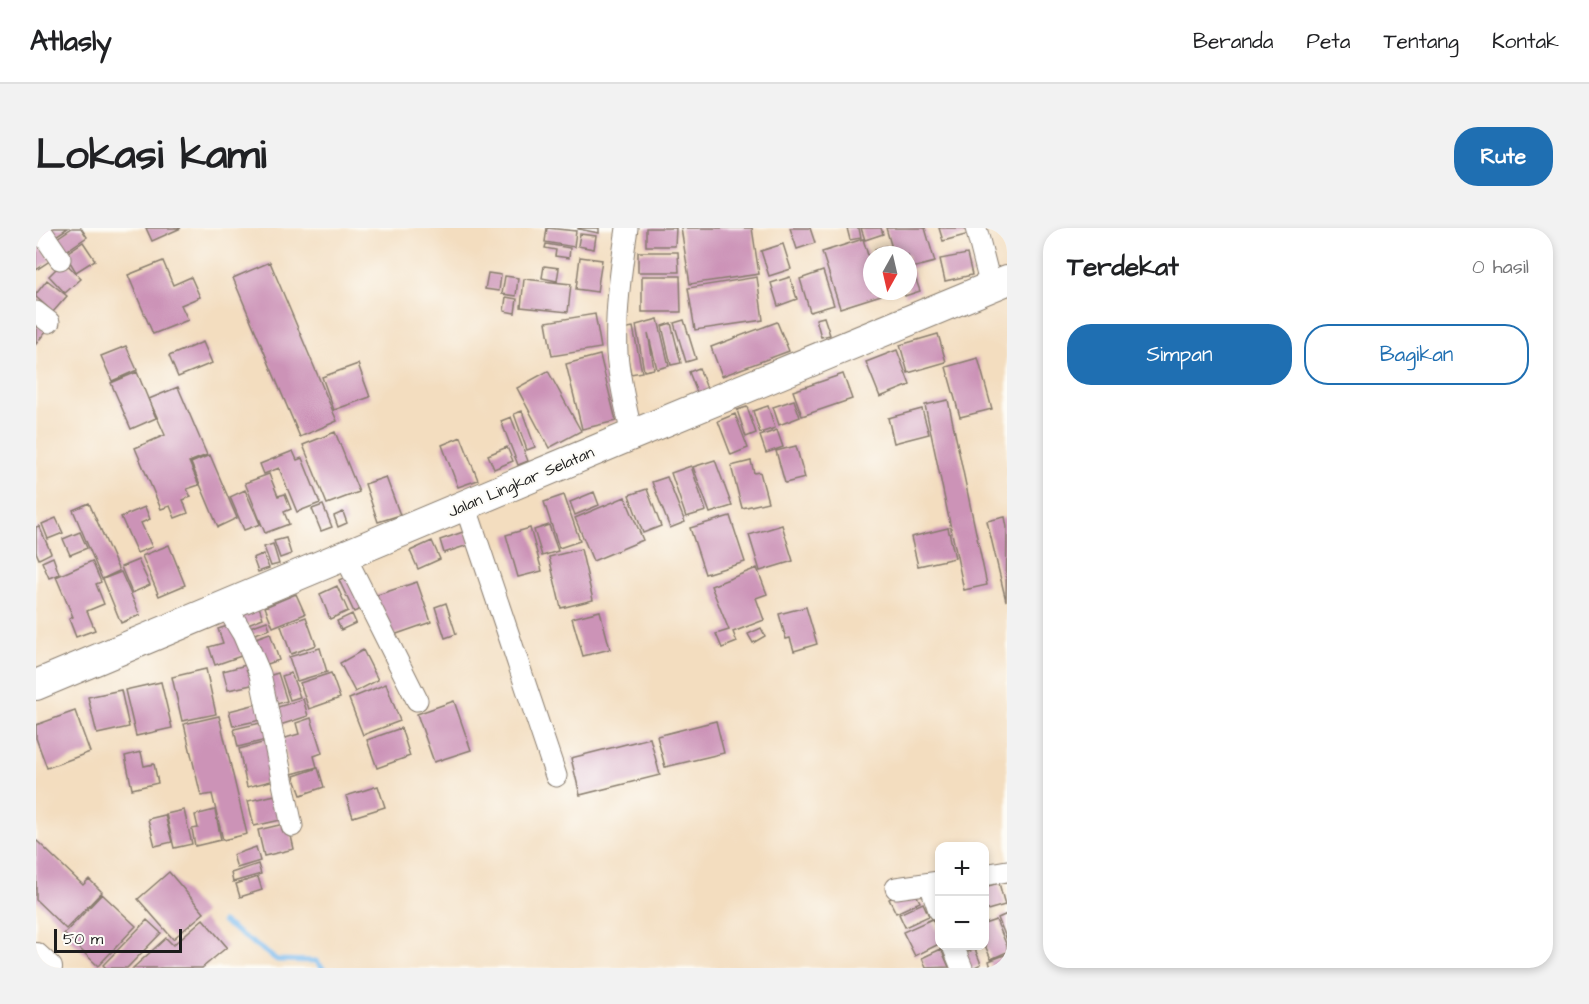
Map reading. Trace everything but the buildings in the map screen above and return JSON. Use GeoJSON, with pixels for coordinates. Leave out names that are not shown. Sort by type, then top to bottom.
{"type":"FeatureCollection","features":[{"type":"Feature","properties":{"kind":"highway","name":"Jalan Lingkar Selatan"},"geometry":{"type":"LineString","coordinates":[[36,685],[999,283]]}},
{"type":"Feature","properties":{"kind":"main road"},"geometry":{"type":"LineString","coordinates":[[36,956],[49,968]]}},
{"type":"Feature","properties":{"kind":"street"},"geometry":{"type":"LineString","coordinates":[[39,228],[60,259]]}},
{"type":"Feature","properties":{"kind":"street"},"geometry":{"type":"LineString","coordinates":[[627,228],[617,309],[617,354],[632,435]]}},
{"type":"Feature","properties":{"kind":"street"},"geometry":{"type":"LineString","coordinates":[[976,228],[999,283]]}},
{"type":"Feature","properties":{"kind":"street"},"geometry":{"type":"LineString","coordinates":[[465,505],[556,776]]}},
{"type":"Feature","properties":{"kind":"street"},"geometry":{"type":"LineString","coordinates":[[345,556],[417,700]]}},
{"type":"Feature","properties":{"kind":"street"},"geometry":{"type":"LineString","coordinates":[[226,606],[243,634],[260,674],[292,826]]}},
{"type":"Feature","properties":{"kind":"street"},"geometry":{"type":"LineString","coordinates":[[989,873],[1007,871]]}},
{"type":"Feature","properties":{"kind":"street"},"geometry":{"type":"LineString","coordinates":[[896,888],[934,883]]}},
{"type":"Feature","properties":{"kind":"street"},"geometry":{"type":"LineString","coordinates":[[955,950],[962,968]]}},
{"type":"Feature","properties":{"kind":"waterway"},"geometry":{"type":"LineString","coordinates":[[223,922],[277,960],[316,961],[323,968]]}}]}
